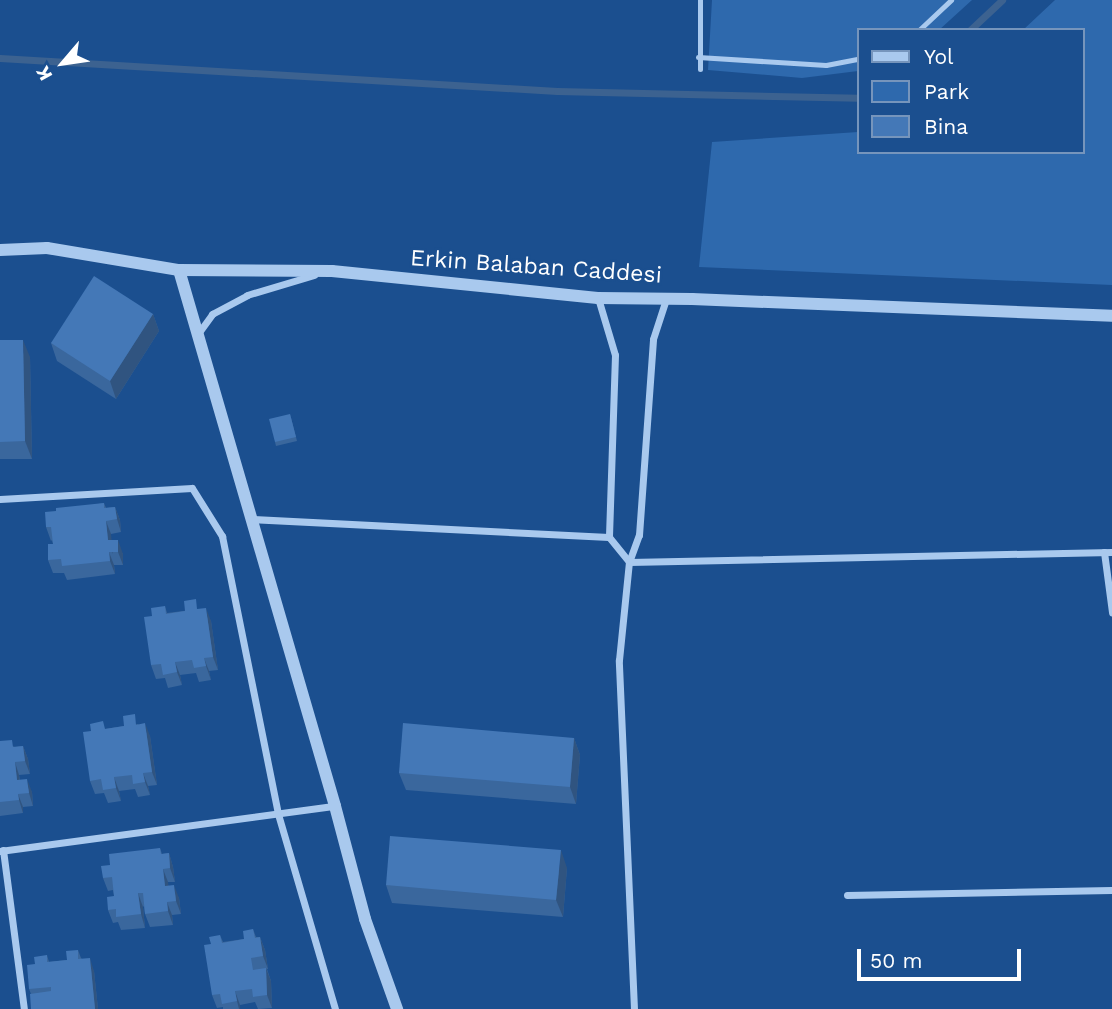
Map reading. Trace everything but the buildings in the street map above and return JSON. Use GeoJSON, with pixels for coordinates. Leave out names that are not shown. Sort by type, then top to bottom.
{"type":"FeatureCollection","features":[{"type":"Feature","properties":{"kind":"street","name":"Erkin Balaban Caddesi"},"geometry":{"type":"LineString","coordinates":[[0,250],[47,248],[179,270],[332,271],[598,298],[1112,316]]}},
{"type":"Feature","properties":{"kind":"street"},"geometry":{"type":"LineString","coordinates":[[179,270],[335,806],[365,919],[397,1009]]}},
{"type":"Feature","properties":{"kind":"street"},"geometry":{"type":"LineString","coordinates":[[197,335],[212,314],[247,295],[332,271]]}},
{"type":"Feature","properties":{"kind":"street"},"geometry":{"type":"LineString","coordinates":[[598,298],[615,355],[609,537],[629,562]]}},
{"type":"Feature","properties":{"kind":"street"},"geometry":{"type":"LineString","coordinates":[[634,1009],[619,660],[629,562],[639,535],[653,339],[666,299]]}},
{"type":"Feature","properties":{"kind":"street"},"geometry":{"type":"LineString","coordinates":[[0,499],[192,488],[222,536],[278,814],[335,1009]]}},
{"type":"Feature","properties":{"kind":"street"},"geometry":{"type":"LineString","coordinates":[[251,519],[609,537]]}},
{"type":"Feature","properties":{"kind":"street"},"geometry":{"type":"LineString","coordinates":[[629,562],[1108,552],[1112,612]]}},
{"type":"Feature","properties":{"kind":"street"},"geometry":{"type":"LineString","coordinates":[[24,1009],[1,851],[335,806]]}},
{"type":"Feature","properties":{"kind":"street"},"geometry":{"type":"LineString","coordinates":[[846,895],[1112,890]]}},
{"type":"Feature","properties":{"kind":"lane"},"geometry":{"type":"LineString","coordinates":[[700,0],[700,69]]}},
{"type":"Feature","properties":{"kind":"lane"},"geometry":{"type":"LineString","coordinates":[[921,28],[951,0]]}},
{"type":"Feature","properties":{"kind":"lane"},"geometry":{"type":"LineString","coordinates":[[698,57],[826,65],[856,59]]}},
{"type":"Feature","properties":{"kind":"green space"},"geometry":{"type":"Polygon","coordinates":[[[712,0],[972,0],[941,28],[856,28],[856,71],[802,78],[708,70],[712,0]]]}},
{"type":"Feature","properties":{"kind":"green space"},"geometry":{"type":"Polygon","coordinates":[[[1055,0],[1112,0],[1112,285],[699,267],[712,142],[856,132],[856,154],[1084,154],[1084,28],[1025,28],[1055,0]]]}},
{"type":"Feature","properties":{"kind":"waterway"},"geometry":{"type":"LineString","coordinates":[[972,28],[1002,0]]}},
{"type":"Feature","properties":{"kind":"waterway"},"geometry":{"type":"LineString","coordinates":[[0,58],[557,91],[856,98]]}}]}
